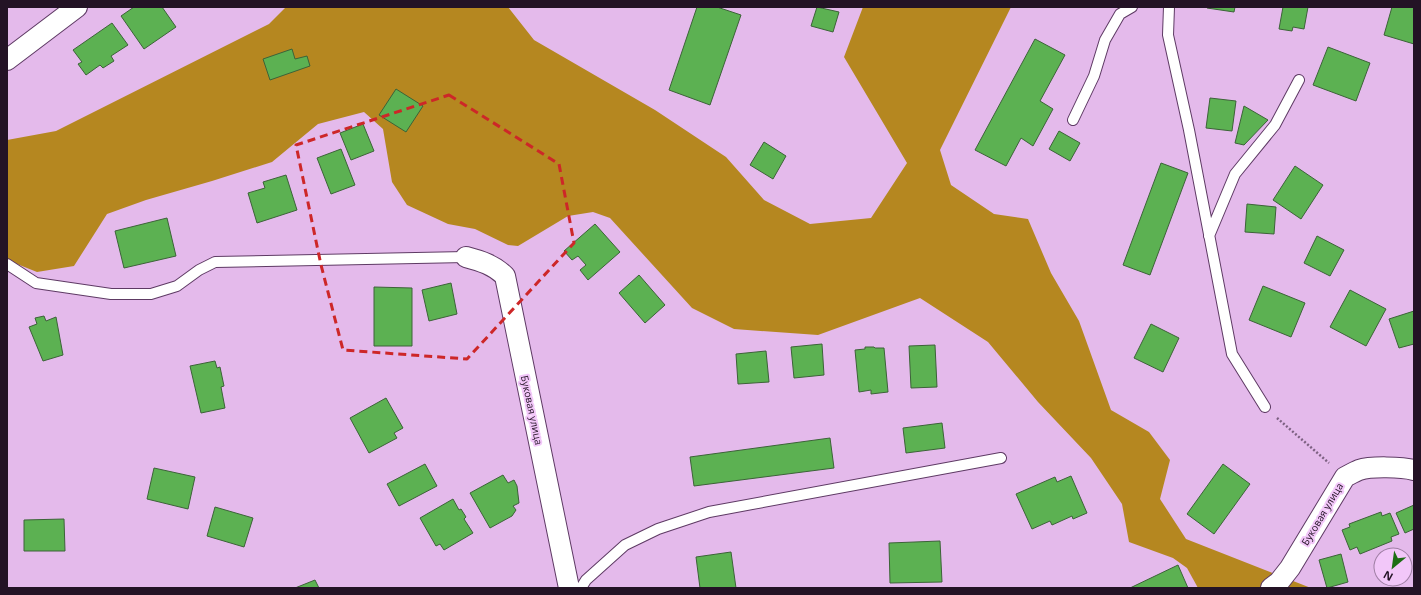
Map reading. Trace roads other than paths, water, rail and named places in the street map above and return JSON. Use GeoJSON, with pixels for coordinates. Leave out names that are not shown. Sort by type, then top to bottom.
{"type":"FeatureCollection","features":[{"type":"Feature","properties":{"kind":"street"},"geometry":{"type":"LineString","coordinates":[[7,60],[77,7]]}},
{"type":"Feature","properties":{"kind":"street","name":"Буковая улица"},"geometry":{"type":"LineString","coordinates":[[466,257],[481,261],[497,268],[505,276],[569,588]]}},
{"type":"Feature","properties":{"kind":"street","name":"Буковая улица"},"geometry":{"type":"LineString","coordinates":[[1271,588],[1279,582],[1290,568],[1345,477],[1360,469],[1380,467],[1407,468],[1414,470]]}},
{"type":"Feature","properties":{"kind":"lane"},"geometry":{"type":"LineString","coordinates":[[1073,120],[1094,76],[1106,40],[1120,14],[1132,7]]}},
{"type":"Feature","properties":{"kind":"lane"},"geometry":{"type":"LineString","coordinates":[[1168,7],[1168,35],[1189,130],[1232,354],[1265,407]]}},
{"type":"Feature","properties":{"kind":"lane"},"geometry":{"type":"LineString","coordinates":[[1209,236],[1235,174],[1275,125],[1299,80]]}},
{"type":"Feature","properties":{"kind":"lane"},"geometry":{"type":"LineString","coordinates":[[7,264],[36,283],[111,294],[151,294],[177,286],[199,270],[216,262],[466,257]]}},
{"type":"Feature","properties":{"kind":"lane"},"geometry":{"type":"LineString","coordinates":[[581,588],[586,580],[624,545],[658,529],[709,512],[1001,458]]}}]}
